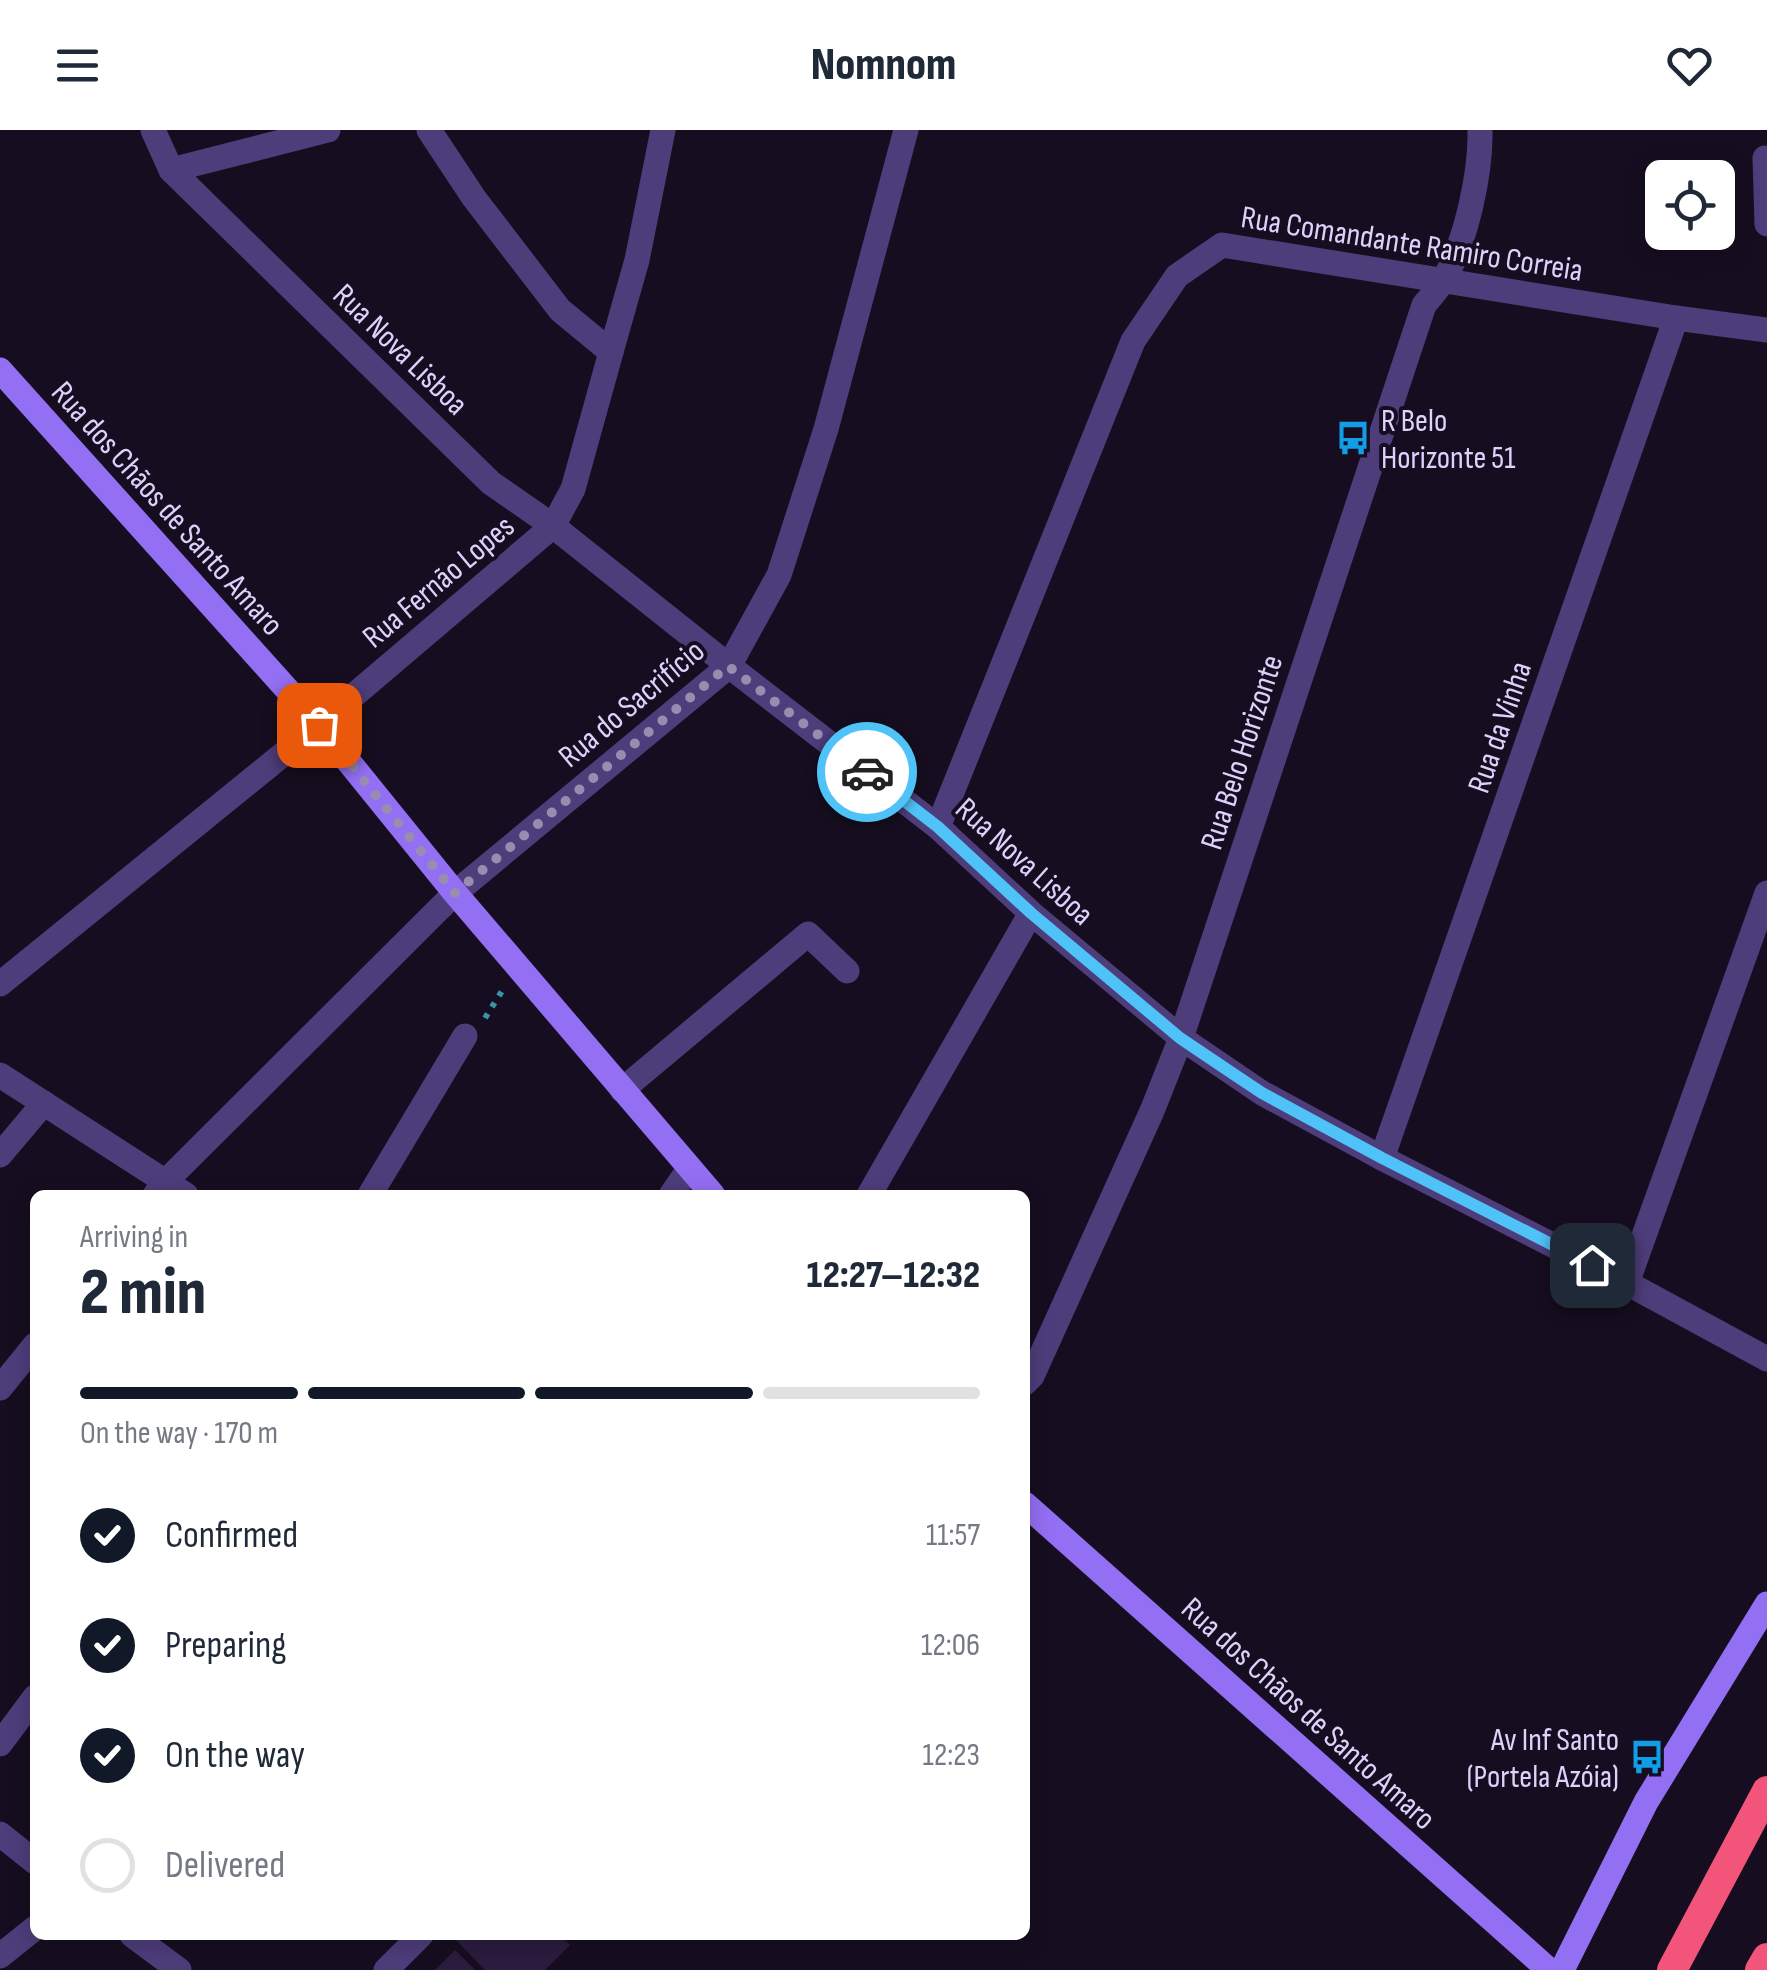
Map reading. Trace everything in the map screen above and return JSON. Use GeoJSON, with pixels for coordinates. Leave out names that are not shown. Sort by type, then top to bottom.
{"type":"FeatureCollection","features":[{"type":"Feature","properties":{"kind":"highway"},"geometry":{"type":"LineString","coordinates":[[1672,1970],[1767,1791]]}},
{"type":"Feature","properties":{"kind":"highway"},"geometry":{"type":"LineString","coordinates":[[1760,1970],[1767,1958]]}},
{"type":"Feature","properties":{"kind":"street","name":"Rua Nova Lisboa"},"geometry":{"type":"LineString","coordinates":[[153,130],[172,170],[491,483],[553,526],[938,827],[1031,913],[1180,1038],[1262,1093],[1767,1359]]}},
{"type":"Feature","properties":{"kind":"street"},"geometry":{"type":"LineString","coordinates":[[172,170],[328,130]]}},
{"type":"Feature","properties":{"kind":"street"},"geometry":{"type":"LineString","coordinates":[[429,130],[474,198],[560,310],[612,352]]}},
{"type":"Feature","properties":{"kind":"street","name":"Rua Fernão Lopes"},"geometry":{"type":"LineString","coordinates":[[0,984],[319,725],[553,526],[573,489],[612,352],[637,260],[663,130]]}},
{"type":"Feature","properties":{"kind":"street","name":"Rua do Sacrifício"},"geometry":{"type":"LineString","coordinates":[[169,1190],[455,893],[728,666],[784,556],[826,429],[906,130]]}},
{"type":"Feature","properties":{"kind":"street","name":"Rua Belo Horizonte"},"geometry":{"type":"LineString","coordinates":[[1030,1378],[1152,1111],[1180,1038],[1424,305],[1444,280],[1464,234],[1480,150],[1480,130]]}},
{"type":"Feature","properties":{"kind":"street"},"geometry":{"type":"LineString","coordinates":[[1764,158],[1767,224]]}},
{"type":"Feature","properties":{"kind":"street","name":"Rua Comandante Ramiro Correia"},"geometry":{"type":"LineString","coordinates":[[938,827],[1133,341],[1177,276],[1222,244],[1767,330]]}},
{"type":"Feature","properties":{"kind":"street","name":"Rua da Vinha"},"geometry":{"type":"LineString","coordinates":[[1382,1158],[1676,318]]}},
{"type":"Feature","properties":{"kind":"street","name":"Rua dos Chãos de Santo Amaro"},"geometry":{"type":"LineString","coordinates":[[0,370],[319,725],[455,893],[709,1190]]}},
{"type":"Feature","properties":{"kind":"street"},"geometry":{"type":"LineString","coordinates":[[1627,1283],[1767,893]]}},
{"type":"Feature","properties":{"kind":"street"},"geometry":{"type":"LineString","coordinates":[[873,1190],[1031,913]]}},
{"type":"Feature","properties":{"kind":"street"},"geometry":{"type":"LineString","coordinates":[[622,1090],[808,934],[847,971]]}},
{"type":"Feature","properties":{"kind":"street"},"geometry":{"type":"LineString","coordinates":[[373,1190],[465,1036]]}},
{"type":"Feature","properties":{"kind":"street"},"geometry":{"type":"LineString","coordinates":[[0,1075],[169,1190]]}},
{"type":"Feature","properties":{"kind":"street"},"geometry":{"type":"LineString","coordinates":[[0,1155],[44,1103]]}},
{"type":"Feature","properties":{"kind":"street"},"geometry":{"type":"LineString","coordinates":[[674,1190],[689,1168]]}},
{"type":"Feature","properties":{"kind":"street"},"geometry":{"type":"LineString","coordinates":[[0,1388],[30,1351]]}},
{"type":"Feature","properties":{"kind":"street","name":"Rua dos Chãos de Santo Amaro"},"geometry":{"type":"LineString","coordinates":[[1030,1508],[1549,1970]]}},
{"type":"Feature","properties":{"kind":"street"},"geometry":{"type":"LineString","coordinates":[[1562,1970],[1646,1802],[1767,1604]]}},
{"type":"Feature","properties":{"kind":"street"},"geometry":{"type":"LineString","coordinates":[[0,1744],[30,1703]]}},
{"type":"Feature","properties":{"kind":"street"},"geometry":{"type":"LineString","coordinates":[[0,1834],[30,1858]]}},
{"type":"Feature","properties":{"kind":"street"},"geometry":{"type":"LineString","coordinates":[[0,1956],[30,1932]]}},
{"type":"Feature","properties":{"kind":"street"},"geometry":{"type":"LineString","coordinates":[[139,1940],[179,1970]]}},
{"type":"Feature","properties":{"kind":"street"},"geometry":{"type":"LineString","coordinates":[[386,1970],[417,1940]]}},
{"type":"Feature","properties":{"kind":"path"},"geometry":{"type":"LineString","coordinates":[[465,1036],[482,1022],[517,966]]}},
{"type":"Feature","properties":{"kind":"building"},"geometry":{"type":"Polygon","coordinates":[[[456,1940],[565,1940],[570,1945],[545,1970],[485,1970],[456,1940]]]}},
{"type":"Feature","properties":{"kind":"building"},"geometry":{"type":"Polygon","coordinates":[[[455,1950],[475,1970],[435,1970],[455,1950]]]}},
{"type":"Feature","properties":{"kind":"way so far"},"geometry":{"type":"LineString","coordinates":[[319,725],[455,893],[728,666],[867,772]]}},
{"type":"Feature","properties":{"kind":"place","name":"R Belo Horizonte 51"},"geometry":{"type":"Point","coordinates":[1353,438]}},
{"type":"Feature","properties":{"kind":"place","name":"Av Inf Santo (Portela Azóia)"},"geometry":{"type":"Point","coordinates":[1647,1757]}},
{"type":"Feature","properties":{"kind":"route"},"geometry":{"type":"LineString","coordinates":[[867,772],[938,827],[1031,913],[1180,1038],[1262,1093],[1592,1265]]}}]}
